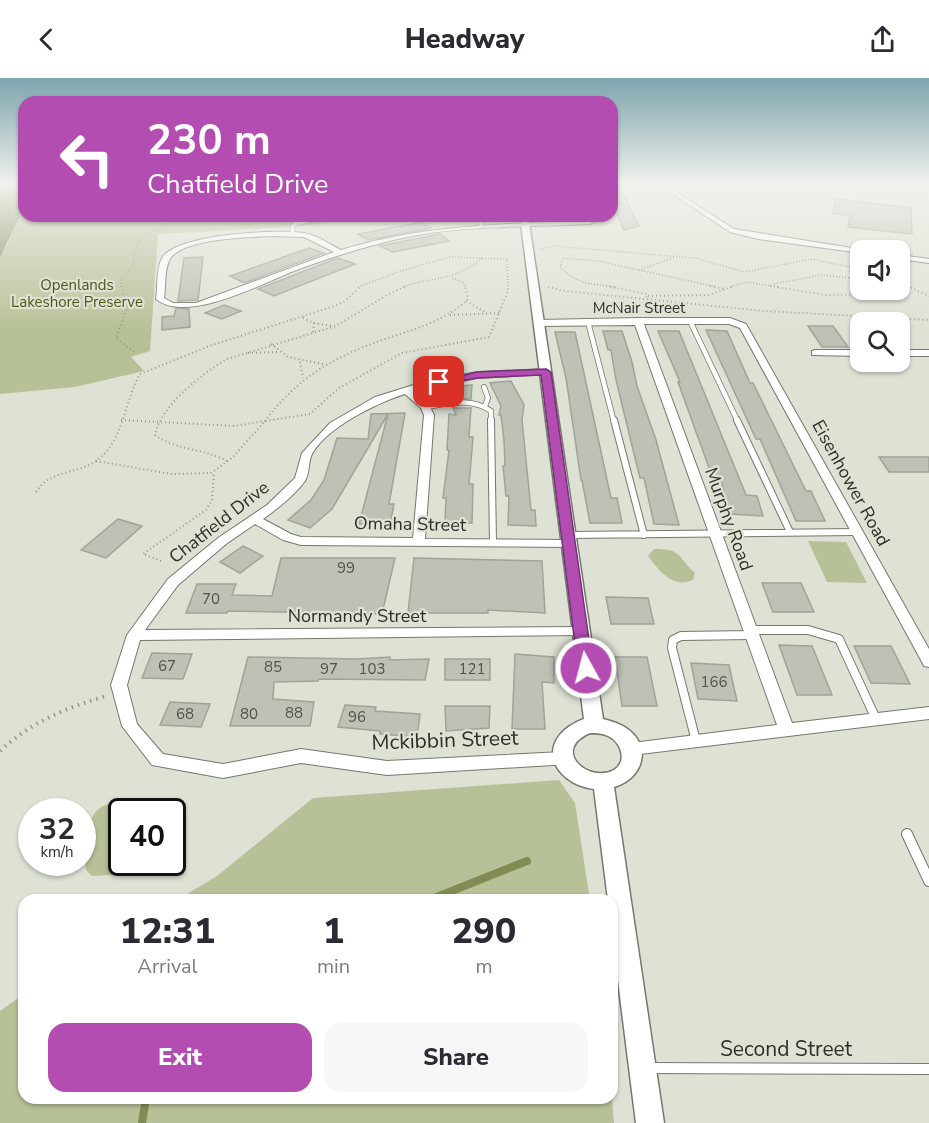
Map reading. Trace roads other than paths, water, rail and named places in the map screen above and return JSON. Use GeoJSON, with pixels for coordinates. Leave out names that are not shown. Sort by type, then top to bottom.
{"type":"FeatureCollection","features":[{"type":"Feature","properties":{"kind":"street"},"geometry":{"type":"LineString","coordinates":[[341,253],[313,237],[292,234],[194,242],[177,247],[166,257],[160,299],[172,305],[196,305],[341,253],[422,233]]}},
{"type":"Feature","properties":{"kind":"street"},"geometry":{"type":"LineString","coordinates":[[526,233],[594,725]]}},
{"type":"Feature","properties":{"kind":"street"},"geometry":{"type":"LineString","coordinates":[[740,233],[850,250]]}},
{"type":"Feature","properties":{"kind":"street"},"geometry":{"type":"LineString","coordinates":[[910,258],[929,261]]}},
{"type":"Feature","properties":{"kind":"street","name":"Murphy Road"},"geometry":{"type":"LineString","coordinates":[[638,321],[787,730]]}},
{"type":"Feature","properties":{"kind":"street","name":"McNair Street"},"geometry":{"type":"LineString","coordinates":[[539,322],[740,323]]}},
{"type":"Feature","properties":{"kind":"street","name":"Eisenhower Road"},"geometry":{"type":"LineString","coordinates":[[740,323],[929,662]]}},
{"type":"Feature","properties":{"kind":"street"},"geometry":{"type":"LineString","coordinates":[[815,353],[850,353]]}},
{"type":"Feature","properties":{"kind":"street"},"geometry":{"type":"LineString","coordinates":[[910,353],[929,353]]}},
{"type":"Feature","properties":{"kind":"street","name":"Chatfield Drive"},"geometry":{"type":"LineString","coordinates":[[130,726],[119,685],[134,635],[173,582],[222,541],[271,508],[300,479],[306,453],[334,425],[379,399],[406,390],[477,375],[546,372]]}},
{"type":"Feature","properties":{"kind":"street"},"geometry":{"type":"LineString","coordinates":[[406,390],[425,407],[429,415],[419,542]]}},
{"type":"Feature","properties":{"kind":"street","name":"Omaha Street"},"geometry":{"type":"LineString","coordinates":[[255,519],[287,537],[301,541],[493,543],[569,540]]}},
{"type":"Feature","properties":{"kind":"street","name":"Normandy Street"},"geometry":{"type":"LineString","coordinates":[[134,635],[581,632]]}},
{"type":"Feature","properties":{"kind":"street"},"geometry":{"type":"LineString","coordinates":[[632,749],[929,713]]}},
{"type":"Feature","properties":{"kind":"street"},"geometry":{"type":"LineString","coordinates":[[594,725],[610,728],[619,733],[632,749],[631,766],[624,774],[615,780],[603,782],[578,775],[569,768],[563,759],[562,749],[564,740],[570,733],[578,728],[594,725]]}},
{"type":"Feature","properties":{"kind":"street","name":"Mckibbin Street"},"geometry":{"type":"LineString","coordinates":[[130,726],[158,760],[223,771],[301,756],[387,768],[563,759]]}},
{"type":"Feature","properties":{"kind":"street"},"geometry":{"type":"LineString","coordinates":[[603,782],[650,1123]]}},
{"type":"Feature","properties":{"kind":"lane"},"geometry":{"type":"LineString","coordinates":[[690,321],[790,532]]}},
{"type":"Feature","properties":{"kind":"lane"},"geometry":{"type":"LineString","coordinates":[[588,322],[644,535]]}},
{"type":"Feature","properties":{"kind":"lane"},"geometry":{"type":"LineString","coordinates":[[484,387],[488,398],[485,406]]}},
{"type":"Feature","properties":{"kind":"lane"},"geometry":{"type":"LineString","coordinates":[[425,407],[461,403],[485,406],[491,411],[493,543]]}},
{"type":"Feature","properties":{"kind":"lane"},"geometry":{"type":"LineString","coordinates":[[569,540],[644,535],[857,532]]}},
{"type":"Feature","properties":{"kind":"lane"},"geometry":{"type":"LineString","coordinates":[[696,741],[672,648],[673,640],[681,636],[810,630],[828,632],[839,639],[876,719]]}},
{"type":"Feature","properties":{"kind":"lane"},"geometry":{"type":"LineString","coordinates":[[907,834],[929,881]]}},
{"type":"Feature","properties":{"kind":"lane","name":"Second Street"},"geometry":{"type":"LineString","coordinates":[[643,1068],[929,1069]]}},
{"type":"Feature","properties":{"kind":"waterway"},"geometry":{"type":"LineString","coordinates":[[444,894],[527,861]]}},
{"type":"Feature","properties":{"kind":"waterway"},"geometry":{"type":"LineString","coordinates":[[142,1123],[145,1104]]}},
{"type":"Feature","properties":{"kind":"park label","name":"Openlands Lakeshore Preserve"},"geometry":{"type":"Point","coordinates":[77,294]}}]}
